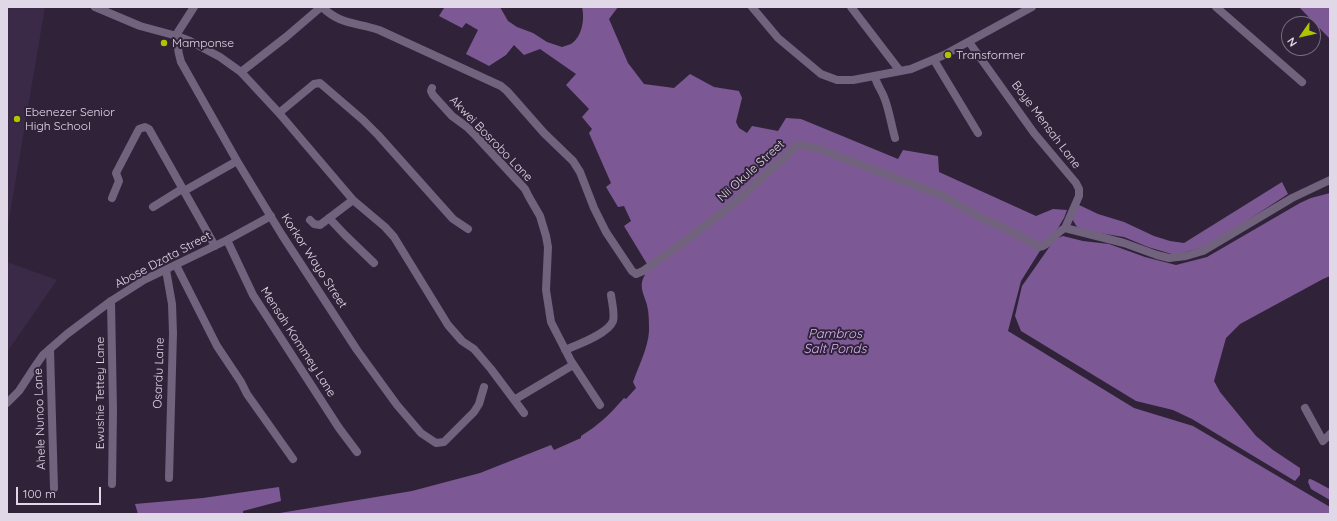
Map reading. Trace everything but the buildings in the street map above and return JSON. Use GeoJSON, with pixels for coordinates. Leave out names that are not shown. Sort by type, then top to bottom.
{"type":"FeatureCollection","features":[{"type":"Feature","properties":{"kind":"street"},"geometry":{"type":"LineString","coordinates":[[95,7],[140,26],[178,36],[220,57],[241,72],[353,200],[385,227],[394,237],[448,326],[462,342],[474,350],[524,413]]}},
{"type":"Feature","properties":{"kind":"street"},"geometry":{"type":"LineString","coordinates":[[178,36],[178,32],[194,7]]}},
{"type":"Feature","properties":{"kind":"street"},"geometry":{"type":"LineString","coordinates":[[241,72],[286,37],[321,7]]}},
{"type":"Feature","properties":{"kind":"street","name":"Nii Okule Street"},"geometry":{"type":"LineString","coordinates":[[321,7],[341,21],[351,24],[365,25],[379,30],[501,86],[507,91],[544,133],[573,161],[580,172],[594,208],[606,232],[632,271],[636,274],[643,271],[688,240],[732,205],[797,146],[801,145],[816,148],[941,195],[978,216],[1015,233],[1039,247],[1046,245],[1058,232],[1065,228]]}},
{"type":"Feature","properties":{"kind":"street"},"geometry":{"type":"LineString","coordinates":[[752,7],[778,38],[821,74],[837,80],[853,80],[911,69],[934,60],[1032,7]]}},
{"type":"Feature","properties":{"kind":"street"},"geometry":{"type":"LineString","coordinates":[[851,7],[900,71]]}},
{"type":"Feature","properties":{"kind":"street"},"geometry":{"type":"LineString","coordinates":[[1216,7],[1302,82]]}},
{"type":"Feature","properties":{"kind":"street","name":"Korkor Wayo Street"},"geometry":{"type":"LineString","coordinates":[[178,36],[177,44],[181,62],[237,161],[357,350],[397,404],[426,437],[436,443],[444,442],[474,412],[479,404],[484,387]]}},
{"type":"Feature","properties":{"kind":"street","name":"Boye Mensah Lane"},"geometry":{"type":"LineString","coordinates":[[969,42],[1034,132],[1079,189],[1079,196],[1065,228]]}},
{"type":"Feature","properties":{"kind":"street"},"geometry":{"type":"LineString","coordinates":[[934,60],[978,133]]}},
{"type":"Feature","properties":{"kind":"street"},"geometry":{"type":"LineString","coordinates":[[875,76],[876,84],[884,96],[895,138]]}},
{"type":"Feature","properties":{"kind":"street"},"geometry":{"type":"LineString","coordinates":[[278,113],[314,84],[320,83],[363,120],[453,219],[468,229]]}},
{"type":"Feature","properties":{"kind":"street","name":"Akwei Bosrobo Lane"},"geometry":{"type":"LineString","coordinates":[[432,88],[431,91],[433,95],[452,116],[467,127],[525,189],[540,216],[548,247],[546,290],[551,322],[564,350],[600,405]]}},
{"type":"Feature","properties":{"kind":"street"},"geometry":{"type":"LineString","coordinates":[[112,198],[119,181],[116,173],[139,129],[145,127],[149,129],[215,246]]}},
{"type":"Feature","properties":{"kind":"street"},"geometry":{"type":"LineString","coordinates":[[153,207],[237,161]]}},
{"type":"Feature","properties":{"kind":"street"},"geometry":{"type":"LineString","coordinates":[[1065,228],[1124,243],[1156,255],[1169,258],[1186,256],[1203,251],[1292,198],[1330,180]]}},
{"type":"Feature","properties":{"kind":"street"},"geometry":{"type":"LineString","coordinates":[[310,220],[314,224],[320,225],[353,200]]}},
{"type":"Feature","properties":{"kind":"street","name":"Abose Dzata Street"},"geometry":{"type":"LineString","coordinates":[[7,403],[19,391],[36,365],[50,349],[111,301],[144,280],[227,240],[271,216]]}},
{"type":"Feature","properties":{"kind":"street"},"geometry":{"type":"LineString","coordinates":[[329,218],[344,235],[374,263]]}},
{"type":"Feature","properties":{"kind":"street","name":"Mensah Kommey Lane"},"geometry":{"type":"LineString","coordinates":[[227,240],[253,295],[342,432],[357,452]]}},
{"type":"Feature","properties":{"kind":"street"},"geometry":{"type":"LineString","coordinates":[[176,265],[217,346],[251,400],[293,459]]}},
{"type":"Feature","properties":{"kind":"street","name":"Osardu Lane"},"geometry":{"type":"LineString","coordinates":[[166,270],[172,304],[173,333],[168,478]]}},
{"type":"Feature","properties":{"kind":"street"},"geometry":{"type":"LineString","coordinates":[[564,350],[601,333],[612,322],[611,295]]}},
{"type":"Feature","properties":{"kind":"street","name":"Ewushie Tettey Lane"},"geometry":{"type":"LineString","coordinates":[[111,301],[113,410],[112,484]]}},
{"type":"Feature","properties":{"kind":"street","name":"Ahele Nunoo Lane"},"geometry":{"type":"LineString","coordinates":[[50,349],[54,488]]}},
{"type":"Feature","properties":{"kind":"street"},"geometry":{"type":"LineString","coordinates":[[514,400],[573,365]]}},
{"type":"Feature","properties":{"kind":"street"},"geometry":{"type":"LineString","coordinates":[[1305,408],[1323,441],[1330,434]]}},
{"type":"Feature","properties":{"kind":"shaded area","name":"Ebenezer Senior High School"},"geometry":{"type":"Polygon","coordinates":[[[7,7],[45,7],[7,231],[7,7]]]}},
{"type":"Feature","properties":{"kind":"shaded area"},"geometry":{"type":"Polygon","coordinates":[[[7,262],[57,280],[7,352],[7,262]]]}},
{"type":"Feature","properties":{"kind":"water","name":"Pambros Salt Ponds"},"geometry":{"type":"Polygon","coordinates":[[[443,7],[500,7],[508,21],[517,27],[533,33],[547,42],[562,47],[571,44],[578,37],[583,22],[582,7],[618,7],[609,19],[628,63],[644,84],[674,88],[690,74],[714,87],[739,91],[742,98],[736,122],[739,128],[747,133],[752,126],[778,131],[786,118],[801,119],[898,159],[903,150],[938,156],[939,172],[1036,216],[1053,209],[1067,210],[1058,228],[1043,246],[1021,281],[1008,331],[1134,408],[1193,426],[1330,507],[1330,514],[274,514],[412,491],[480,473],[551,445],[554,450],[581,438],[581,436],[604,419],[636,388],[633,382],[645,350],[649,331],[648,308],[642,286],[645,275],[640,270],[647,264],[624,226],[631,221],[624,206],[618,207],[606,187],[611,183],[589,133],[592,129],[582,117],[589,109],[566,85],[576,74],[540,49],[524,55],[514,45],[506,55],[489,66],[466,54],[478,30],[466,23],[462,28],[439,16],[444,8],[443,7]]]}},
{"type":"Feature","properties":{"kind":"water"},"geometry":{"type":"Polygon","coordinates":[[[1299,7],[1330,7],[1330,39],[1321,30],[1321,16],[1308,16],[1299,7]]]}},
{"type":"Feature","properties":{"kind":"water"},"geometry":{"type":"Polygon","coordinates":[[[1282,182],[1288,194],[1208,246],[1175,255],[1148,247],[1124,237],[1093,232],[1077,227],[1071,217],[1077,204],[1098,214],[1124,222],[1154,236],[1170,241],[1184,243],[1282,182]]]}},
{"type":"Feature","properties":{"kind":"water"},"geometry":{"type":"Polygon","coordinates":[[[1330,193],[1330,276],[1240,324],[1226,338],[1214,381],[1220,392],[1256,436],[1273,450],[1300,468],[1300,475],[1295,481],[1192,419],[1173,410],[1136,401],[1021,331],[1015,316],[1022,286],[1055,239],[1063,236],[1083,241],[1109,244],[1145,257],[1176,265],[1207,257],[1300,203],[1311,198],[1330,193]]]}},
{"type":"Feature","properties":{"kind":"water"},"geometry":{"type":"Polygon","coordinates":[[[1309,479],[1330,489],[1330,500],[1311,489],[1308,482],[1309,479]]]}},
{"type":"Feature","properties":{"kind":"water"},"geometry":{"type":"Polygon","coordinates":[[[279,487],[281,501],[243,511],[243,514],[138,514],[135,504],[203,498],[279,487]]]}},
{"type":"Feature","properties":{"kind":"place","name":"Mamponse"},"geometry":{"type":"Point","coordinates":[164,43]}},
{"type":"Feature","properties":{"kind":"place","name":"Transformer"},"geometry":{"type":"Point","coordinates":[948,55]}},
{"type":"Feature","properties":{"kind":"place","name":"Ebenezer Senior High School"},"geometry":{"type":"Point","coordinates":[17,119]}}]}
